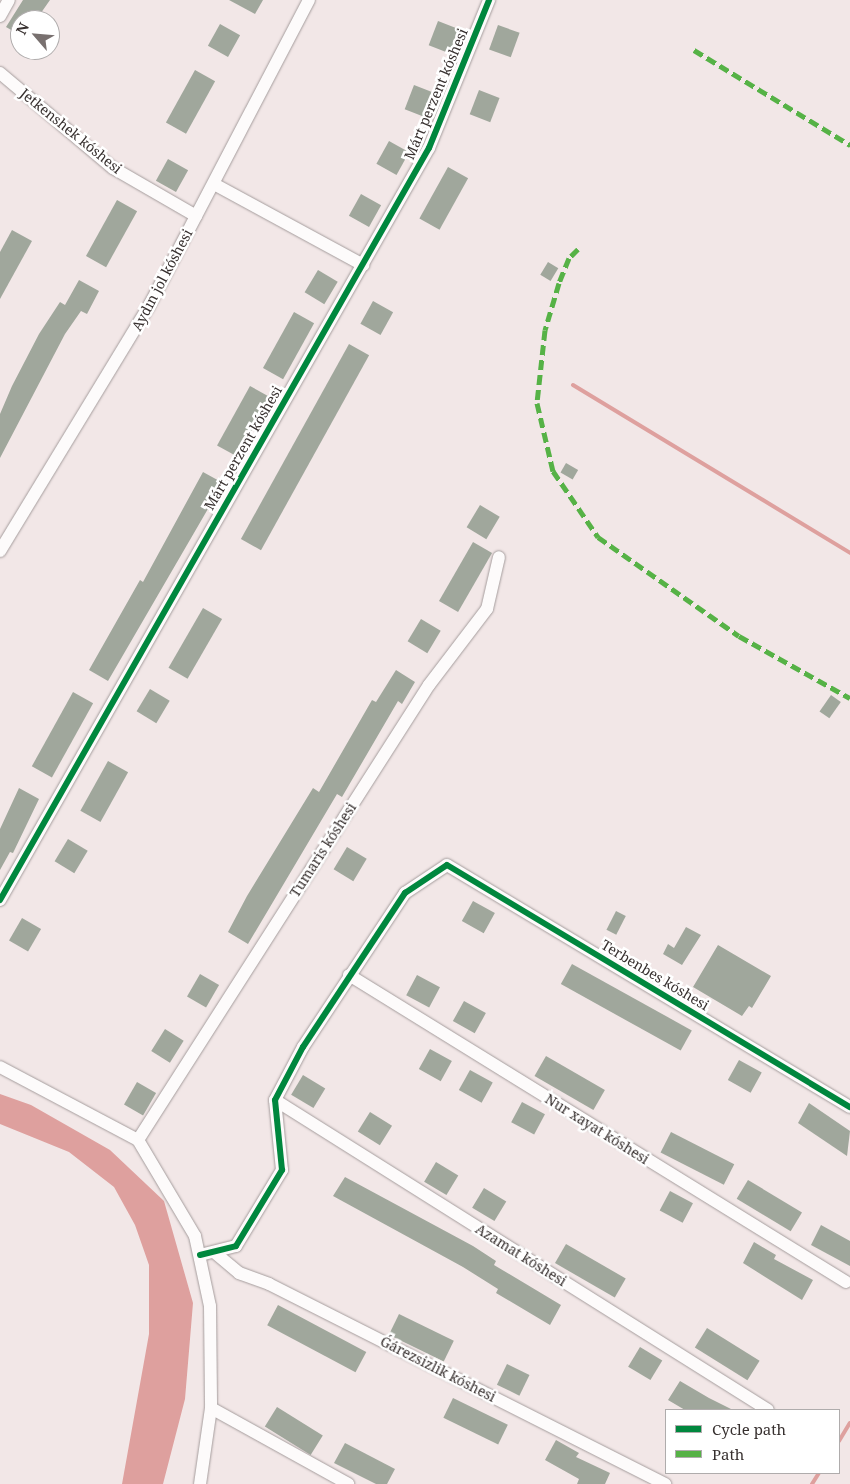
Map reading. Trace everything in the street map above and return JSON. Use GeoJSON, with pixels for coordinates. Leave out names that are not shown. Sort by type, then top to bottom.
{"type":"FeatureCollection","features":[{"type":"Feature","properties":{"kind":"street"},"geometry":{"type":"LineString","coordinates":[[0,16],[9,0]]}},
{"type":"Feature","properties":{"kind":"street","name":"Aydın jol kóshesi"},"geometry":{"type":"LineString","coordinates":[[0,551],[89,409],[214,184],[309,0]]}},
{"type":"Feature","properties":{"kind":"street","name":"Márt perzent kóshesi"},"geometry":{"type":"LineString","coordinates":[[0,900],[429,148],[489,0]]}},
{"type":"Feature","properties":{"kind":"street","name":"Jetkenshek kóshesi"},"geometry":{"type":"LineString","coordinates":[[0,73],[113,168],[196,216]]}},
{"type":"Feature","properties":{"kind":"street"},"geometry":{"type":"LineString","coordinates":[[214,184],[363,265]]}},
{"type":"Feature","properties":{"kind":"street","name":"Tumaris kóshesi"},"geometry":{"type":"LineString","coordinates":[[138,1140],[429,685],[486,610],[499,557]]}},
{"type":"Feature","properties":{"kind":"street","name":"Terbenbes kóshesi"},"geometry":{"type":"LineString","coordinates":[[349,975],[406,893],[447,864],[850,1107]]}},
{"type":"Feature","properties":{"kind":"street"},"geometry":{"type":"LineString","coordinates":[[200,1255],[236,1246],[282,1170],[275,1100],[349,975]]}},
{"type":"Feature","properties":{"kind":"street","name":"Nur xayat kóshesi"},"geometry":{"type":"LineString","coordinates":[[349,975],[846,1282]]}},
{"type":"Feature","properties":{"kind":"street"},"geometry":{"type":"LineString","coordinates":[[0,1067],[138,1140],[195,1236],[210,1306],[211,1408],[200,1484]]}},
{"type":"Feature","properties":{"kind":"street","name":"Azamat kóshesi"},"geometry":{"type":"LineString","coordinates":[[275,1100],[766,1409]]}},
{"type":"Feature","properties":{"kind":"street","name":"Ǵárezsizlik kóshesi"},"geometry":{"type":"LineString","coordinates":[[214,1252],[239,1273],[269,1284],[665,1484]]}},
{"type":"Feature","properties":{"kind":"street"},"geometry":{"type":"LineString","coordinates":[[211,1408],[348,1484]]}},
{"type":"Feature","properties":{"kind":"shaded area"},"geometry":{"type":"Polygon","coordinates":[[[0,1094],[31,1105],[110,1150],[164,1201],[193,1303],[185,1399],[163,1484],[122,1484],[149,1334],[149,1265],[135,1225],[114,1187],[69,1152],[0,1124],[0,1094]]]}},
{"type":"Feature","properties":{"kind":"building"},"geometry":{"type":"Polygon","coordinates":[[[23,0],[50,0],[43,10],[17,10],[23,0]]]}},
{"type":"Feature","properties":{"kind":"building"},"geometry":{"type":"Polygon","coordinates":[[[229,0],[263,0],[255,14],[229,0]]]}},
{"type":"Feature","properties":{"kind":"building"},"geometry":{"type":"Polygon","coordinates":[[[10,21],[10,29],[6,27],[10,21]]]}},
{"type":"Feature","properties":{"kind":"building"},"geometry":{"type":"Polygon","coordinates":[[[438,21],[459,29],[449,53],[429,45],[438,21]]]}},
{"type":"Feature","properties":{"kind":"building"},"geometry":{"type":"Polygon","coordinates":[[[220,24],[240,35],[228,57],[208,46],[220,24]]]}},
{"type":"Feature","properties":{"kind":"building"},"geometry":{"type":"Polygon","coordinates":[[[498,25],[520,33],[511,57],[489,49],[498,25]]]}},
{"type":"Feature","properties":{"kind":"building"},"geometry":{"type":"Polygon","coordinates":[[[195,70],[215,81],[186,134],[166,122],[195,70]]]}},
{"type":"Feature","properties":{"kind":"building"},"geometry":{"type":"Polygon","coordinates":[[[414,85],[435,93],[425,117],[405,109],[414,85]]]}},
{"type":"Feature","properties":{"kind":"building"},"geometry":{"type":"Polygon","coordinates":[[[479,90],[500,98],[490,122],[470,114],[479,90]]]}},
{"type":"Feature","properties":{"kind":"building"},"geometry":{"type":"Polygon","coordinates":[[[389,141],[409,152],[397,175],[376,164],[389,141]]]}},
{"type":"Feature","properties":{"kind":"building"},"geometry":{"type":"Polygon","coordinates":[[[168,159],[188,170],[176,192],[156,181],[168,159]]]}},
{"type":"Feature","properties":{"kind":"building"},"geometry":{"type":"Polygon","coordinates":[[[448,167],[468,178],[440,230],[419,219],[448,167]]]}},
{"type":"Feature","properties":{"kind":"building"},"geometry":{"type":"Polygon","coordinates":[[[361,194],[381,205],[369,227],[349,216],[361,194]]]}},
{"type":"Feature","properties":{"kind":"building"},"geometry":{"type":"Polygon","coordinates":[[[117,200],[137,211],[106,267],[86,256],[117,200]]]}},
{"type":"Feature","properties":{"kind":"building"},"geometry":{"type":"Polygon","coordinates":[[[12,230],[32,241],[0,299],[0,252],[12,230]]]}},
{"type":"Feature","properties":{"kind":"building"},"geometry":{"type":"Polygon","coordinates":[[[548,262],[558,268],[551,281],[540,275],[548,262]]]}},
{"type":"Feature","properties":{"kind":"building"},"geometry":{"type":"Polygon","coordinates":[[[318,270],[338,282],[324,304],[305,292],[318,270]]]}},
{"type":"Feature","properties":{"kind":"building"},"geometry":{"type":"Polygon","coordinates":[[[79,280],[99,291],[87,314],[81,311],[65,334],[0,458],[0,414],[12,386],[39,334],[60,302],[65,305],[79,280]]]}},
{"type":"Feature","properties":{"kind":"building"},"geometry":{"type":"Polygon","coordinates":[[[373,301],[393,312],[381,335],[360,324],[373,301]]]}},
{"type":"Feature","properties":{"kind":"building"},"geometry":{"type":"Polygon","coordinates":[[[294,312],[314,323],[283,379],[263,368],[294,312]]]}},
{"type":"Feature","properties":{"kind":"building"},"geometry":{"type":"Polygon","coordinates":[[[349,344],[369,355],[261,550],[241,539],[349,344]]]}},
{"type":"Feature","properties":{"kind":"building"},"geometry":{"type":"Polygon","coordinates":[[[250,386],[270,397],[237,457],[217,445],[250,386]]]}},
{"type":"Feature","properties":{"kind":"building"},"geometry":{"type":"Polygon","coordinates":[[[566,463],[578,470],[573,480],[560,473],[566,463]]]}},
{"type":"Feature","properties":{"kind":"building"},"geometry":{"type":"Polygon","coordinates":[[[203,472],[223,483],[108,681],[89,670],[140,580],[143,582],[203,472]]]}},
{"type":"Feature","properties":{"kind":"building"},"geometry":{"type":"Polygon","coordinates":[[[480,505],[500,517],[486,539],[467,527],[480,505]]]}},
{"type":"Feature","properties":{"kind":"building"},"geometry":{"type":"Polygon","coordinates":[[[473,542],[492,553],[458,612],[439,601],[473,542]]]}},
{"type":"Feature","properties":{"kind":"building"},"geometry":{"type":"Polygon","coordinates":[[[203,608],[222,619],[188,679],[168,668],[203,608]]]}},
{"type":"Feature","properties":{"kind":"building"},"geometry":{"type":"Polygon","coordinates":[[[421,619],[441,631],[427,653],[408,641],[421,619]]]}},
{"type":"Feature","properties":{"kind":"building"},"geometry":{"type":"Polygon","coordinates":[[[396,670],[415,682],[402,704],[398,701],[342,797],[337,794],[248,944],[228,932],[247,896],[313,788],[319,792],[372,700],[376,702],[396,670]]]}},
{"type":"Feature","properties":{"kind":"building"},"geometry":{"type":"Polygon","coordinates":[[[150,689],[170,701],[156,723],[137,711],[150,689]]]}},
{"type":"Feature","properties":{"kind":"building"},"geometry":{"type":"Polygon","coordinates":[[[73,692],[93,703],[52,777],[32,766],[73,692]]]}},
{"type":"Feature","properties":{"kind":"building"},"geometry":{"type":"Polygon","coordinates":[[[831,695],[841,702],[829,718],[820,711],[831,695]]]}},
{"type":"Feature","properties":{"kind":"building"},"geometry":{"type":"Polygon","coordinates":[[[108,761],[128,772],[100,822],[80,811],[108,761]]]}},
{"type":"Feature","properties":{"kind":"building"},"geometry":{"type":"Polygon","coordinates":[[[19,788],[39,799],[13,853],[10,852],[0,870],[0,829],[19,788]]]}},
{"type":"Feature","properties":{"kind":"building"},"geometry":{"type":"Polygon","coordinates":[[[68,839],[88,851],[74,873],[55,861],[68,839]]]}},
{"type":"Feature","properties":{"kind":"building"},"geometry":{"type":"Polygon","coordinates":[[[347,847],[367,859],[353,881],[334,869],[347,847]]]}},
{"type":"Feature","properties":{"kind":"building"},"geometry":{"type":"Polygon","coordinates":[[[473,901],[495,913],[484,933],[462,921],[473,901]]]}},
{"type":"Feature","properties":{"kind":"building"},"geometry":{"type":"Polygon","coordinates":[[[616,911],[626,916],[616,935],[606,930],[616,911]]]}},
{"type":"Feature","properties":{"kind":"building"},"geometry":{"type":"Polygon","coordinates":[[[22,918],[41,929],[28,952],[9,941],[22,918]]]}},
{"type":"Feature","properties":{"kind":"building"},"geometry":{"type":"Polygon","coordinates":[[[686,927],[701,935],[682,965],[663,954],[668,944],[674,948],[686,927]]]}},
{"type":"Feature","properties":{"kind":"building"},"geometry":{"type":"Polygon","coordinates":[[[718,945],[771,976],[752,1008],[749,1006],[742,1016],[693,987],[718,945]]]}},
{"type":"Feature","properties":{"kind":"building"},"geometry":{"type":"Polygon","coordinates":[[[572,964],[692,1030],[681,1051],[561,984],[572,964]]]}},
{"type":"Feature","properties":{"kind":"building"},"geometry":{"type":"Polygon","coordinates":[[[200,974],[219,985],[206,1008],[187,997],[200,974]]]}},
{"type":"Feature","properties":{"kind":"building"},"geometry":{"type":"Polygon","coordinates":[[[417,975],[440,987],[429,1008],[406,995],[417,975]]]}},
{"type":"Feature","properties":{"kind":"building"},"geometry":{"type":"Polygon","coordinates":[[[464,1001],[486,1013],[475,1033],[453,1021],[464,1001]]]}},
{"type":"Feature","properties":{"kind":"building"},"geometry":{"type":"Polygon","coordinates":[[[165,1029],[184,1041],[170,1063],[151,1051],[165,1029]]]}},
{"type":"Feature","properties":{"kind":"building"},"geometry":{"type":"Polygon","coordinates":[[[430,1049],[452,1061],[441,1081],[419,1069],[430,1049]]]}},
{"type":"Feature","properties":{"kind":"building"},"geometry":{"type":"Polygon","coordinates":[[[546,1056],[605,1090],[593,1110],[534,1076],[546,1056]]]}},
{"type":"Feature","properties":{"kind":"building"},"geometry":{"type":"Polygon","coordinates":[[[739,1060],[762,1073],[751,1093],[728,1080],[739,1060]]]}},
{"type":"Feature","properties":{"kind":"building"},"geometry":{"type":"Polygon","coordinates":[[[470,1070],[493,1083],[482,1103],[459,1090],[470,1070]]]}},
{"type":"Feature","properties":{"kind":"building"},"geometry":{"type":"Polygon","coordinates":[[[303,1075],[325,1088],[313,1108],[291,1095],[303,1075]]]}},
{"type":"Feature","properties":{"kind":"building"},"geometry":{"type":"Polygon","coordinates":[[[137,1082],[156,1093],[143,1116],[124,1105],[137,1082]]]}},
{"type":"Feature","properties":{"kind":"building"},"geometry":{"type":"Polygon","coordinates":[[[522,1102],[545,1114],[534,1135],[511,1122],[522,1102]]]}},
{"type":"Feature","properties":{"kind":"building"},"geometry":{"type":"Polygon","coordinates":[[[809,1103],[850,1131],[847,1156],[798,1123],[809,1103]]]}},
{"type":"Feature","properties":{"kind":"building"},"geometry":{"type":"Polygon","coordinates":[[[370,1112],[392,1126],[380,1145],[358,1132],[370,1112]]]}},
{"type":"Feature","properties":{"kind":"building"},"geometry":{"type":"Polygon","coordinates":[[[671,1132],[734,1164],[724,1185],[661,1152],[671,1132]]]}},
{"type":"Feature","properties":{"kind":"building"},"geometry":{"type":"Polygon","coordinates":[[[436,1162],[458,1175],[446,1195],[424,1182],[436,1162]]]}},
{"type":"Feature","properties":{"kind":"building"},"geometry":{"type":"Polygon","coordinates":[[[345,1177],[473,1246],[496,1261],[494,1265],[561,1305],[550,1325],[496,1293],[498,1289],[463,1267],[333,1196],[345,1177]]]}},
{"type":"Feature","properties":{"kind":"building"},"geometry":{"type":"Polygon","coordinates":[[[748,1180],[802,1212],[791,1231],[737,1199],[748,1180]]]}},
{"type":"Feature","properties":{"kind":"building"},"geometry":{"type":"Polygon","coordinates":[[[484,1188],[506,1201],[494,1221],[472,1208],[484,1188]]]}},
{"type":"Feature","properties":{"kind":"building"},"geometry":{"type":"Polygon","coordinates":[[[670,1191],[693,1203],[683,1223],[660,1210],[670,1191]]]}},
{"type":"Feature","properties":{"kind":"building"},"geometry":{"type":"Polygon","coordinates":[[[821,1225],[850,1241],[850,1266],[811,1245],[821,1225]]]}},
{"type":"Feature","properties":{"kind":"building"},"geometry":{"type":"Polygon","coordinates":[[[754,1242],[776,1255],[774,1259],[813,1280],[802,1300],[743,1263],[754,1242]]]}},
{"type":"Feature","properties":{"kind":"building"},"geometry":{"type":"Polygon","coordinates":[[[566,1244],[626,1278],[615,1298],[555,1263],[566,1244]]]}},
{"type":"Feature","properties":{"kind":"building"},"geometry":{"type":"Polygon","coordinates":[[[278,1305],[366,1352],[355,1372],[267,1325],[278,1305]]]}},
{"type":"Feature","properties":{"kind":"building"},"geometry":{"type":"Polygon","coordinates":[[[399,1314],[454,1341],[444,1361],[389,1335],[399,1314]]]}},
{"type":"Feature","properties":{"kind":"building"},"geometry":{"type":"Polygon","coordinates":[[[707,1328],[760,1361],[747,1380],[695,1348],[707,1328]]]}},
{"type":"Feature","properties":{"kind":"building"},"geometry":{"type":"Polygon","coordinates":[[[640,1347],[662,1360],[650,1380],[628,1367],[640,1347]]]}},
{"type":"Feature","properties":{"kind":"building"},"geometry":{"type":"Polygon","coordinates":[[[507,1364],[529,1375],[519,1396],[497,1385],[507,1364]]]}},
{"type":"Feature","properties":{"kind":"building"},"geometry":{"type":"Polygon","coordinates":[[[680,1381],[731,1409],[683,1409],[668,1400],[680,1381]]]}},
{"type":"Feature","properties":{"kind":"building"},"geometry":{"type":"Polygon","coordinates":[[[453,1398],[508,1425],[498,1445],[443,1418],[453,1398]]]}},
{"type":"Feature","properties":{"kind":"building"},"geometry":{"type":"Polygon","coordinates":[[[277,1407],[323,1436],[311,1455],[265,1427],[277,1407]]]}},
{"type":"Feature","properties":{"kind":"building"},"geometry":{"type":"Polygon","coordinates":[[[556,1440],[579,1453],[576,1457],[610,1473],[605,1484],[577,1484],[579,1479],[545,1460],[556,1440]]]}},
{"type":"Feature","properties":{"kind":"building"},"geometry":{"type":"Polygon","coordinates":[[[345,1443],[395,1469],[387,1484],[376,1484],[334,1463],[345,1443]]]}},
{"type":"Feature","properties":{"kind":"waterway"},"geometry":{"type":"LineString","coordinates":[[573,385],[850,553]]}},
{"type":"Feature","properties":{"kind":"waterway"},"geometry":{"type":"LineString","coordinates":[[840,1439],[850,1423]]}},
{"type":"Feature","properties":{"kind":"waterway"},"geometry":{"type":"LineString","coordinates":[[812,1484],[818,1474]]}},
{"type":"Feature","properties":{"kind":"marked path"},"geometry":{"type":"LineString","coordinates":[[694,50],[850,145]]}},
{"type":"Feature","properties":{"kind":"marked path"},"geometry":{"type":"LineString","coordinates":[[578,249],[569,258],[559,283],[545,330],[537,403],[553,471],[598,537],[739,636],[850,698]]}},
{"type":"Feature","properties":{"kind":"cycle path"},"geometry":{"type":"LineString","coordinates":[[0,900],[429,148],[489,0]]}},
{"type":"Feature","properties":{"kind":"cycle path"},"geometry":{"type":"LineString","coordinates":[[200,1255],[236,1246],[282,1170],[275,1100],[303,1047],[405,893],[447,865],[850,1107]]}}]}
